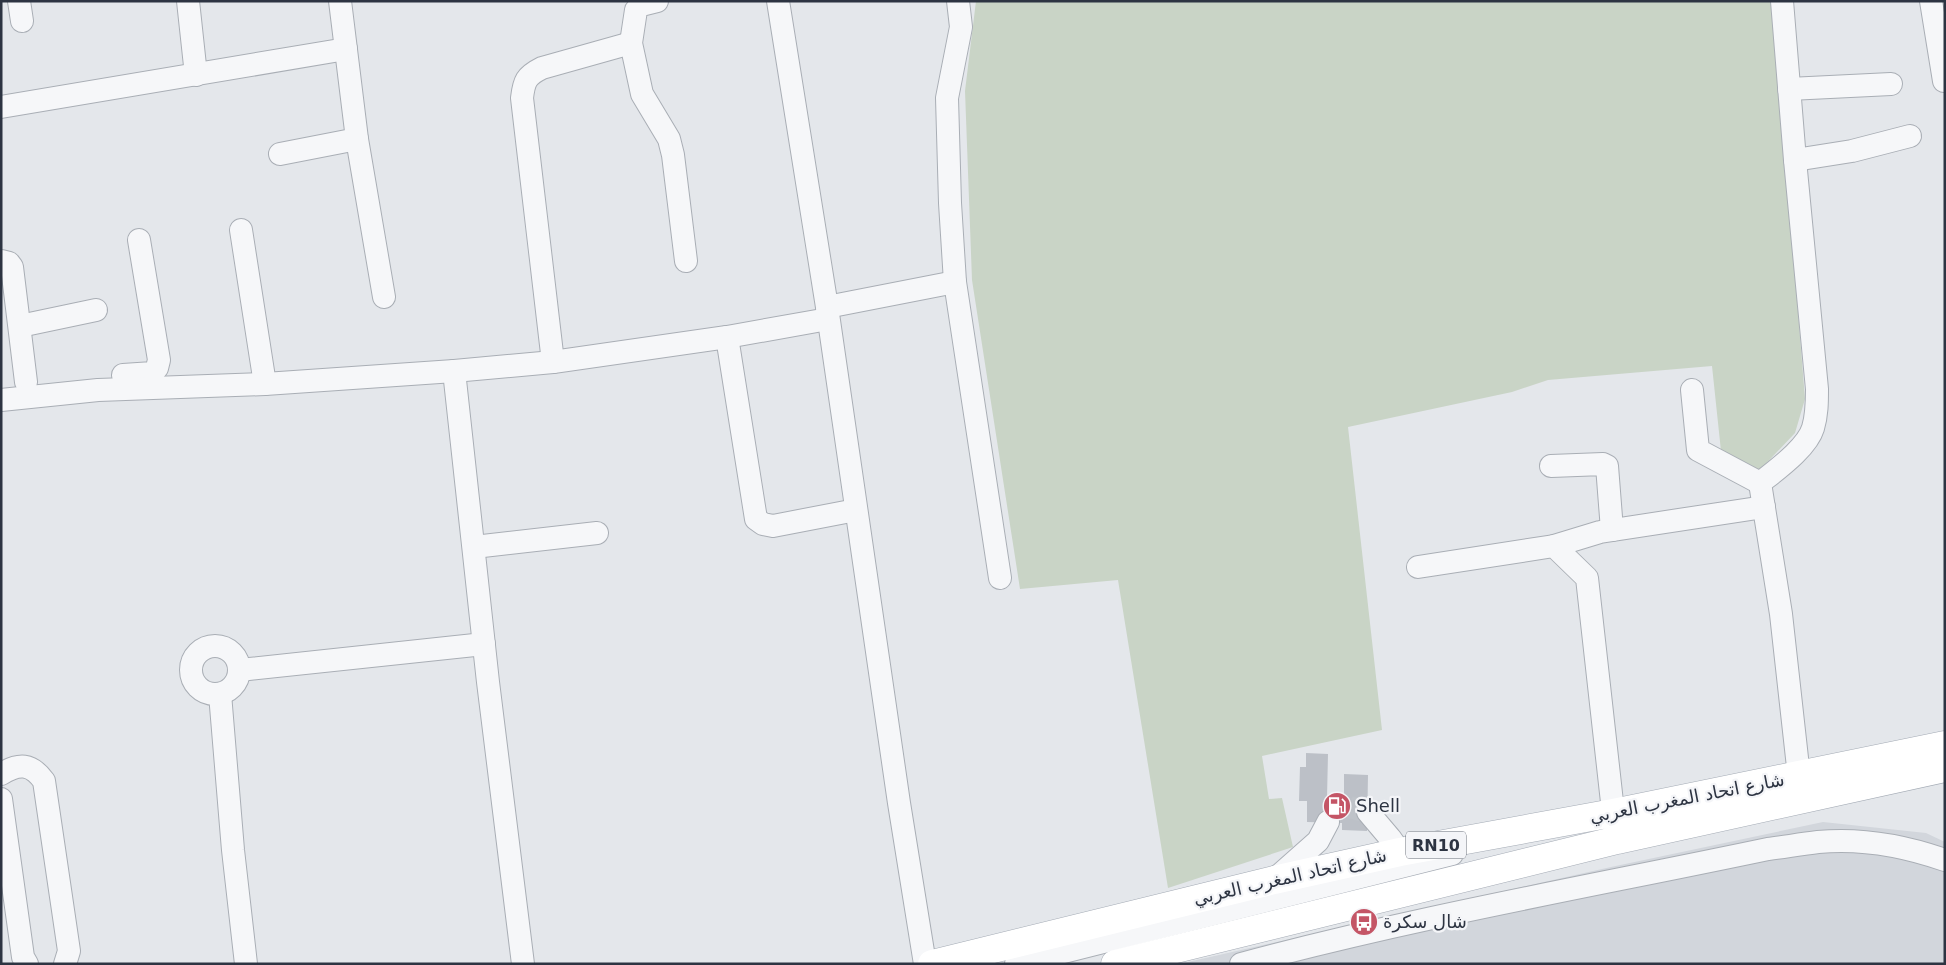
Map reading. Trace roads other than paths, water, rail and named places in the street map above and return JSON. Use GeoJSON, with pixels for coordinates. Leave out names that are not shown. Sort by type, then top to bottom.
{"type":"FeatureCollection","features":[{"type":"Feature","properties":{"kind":"main road","name":"شارع اتحاد المغرب العربي"},"geometry":{"type":"LineString","coordinates":[[932,964],[1274,880],[1400,852],[1799,776],[1945,744]]}},
{"type":"Feature","properties":{"kind":"main road","name":"شارع اتحاد المغرب العربي"},"geometry":{"type":"LineString","coordinates":[[1115,964],[1617,840],[1945,768]]}},
{"type":"Feature","properties":{"kind":"street"},"geometry":{"type":"LineString","coordinates":[[188,1],[196,75]]}},
{"type":"Feature","properties":{"kind":"street"},"geometry":{"type":"LineString","coordinates":[[340,1],[357,138],[384,297]]}},
{"type":"Feature","properties":{"kind":"street"},"geometry":{"type":"LineString","coordinates":[[657,1],[641,5],[636,10],[631,43],[642,94],[669,138],[673,155],[686,261]]}},
{"type":"Feature","properties":{"kind":"street"},"geometry":{"type":"LineString","coordinates":[[778,1],[828,313],[925,964]]}},
{"type":"Feature","properties":{"kind":"street"},"geometry":{"type":"LineString","coordinates":[[958,1],[962,27],[947,98],[950,204],[955,282],[1000,578]]}},
{"type":"Feature","properties":{"kind":"street"},"geometry":{"type":"LineString","coordinates":[[1760,483],[1802,445],[1813,430],[1817,389],[1794,160],[1782,1]]}},
{"type":"Feature","properties":{"kind":"street"},"geometry":{"type":"LineString","coordinates":[[1931,1],[1944,81]]}},
{"type":"Feature","properties":{"kind":"street"},"geometry":{"type":"LineString","coordinates":[[553,362],[522,98],[524,84],[530,74],[542,68],[631,43]]}},
{"type":"Feature","properties":{"kind":"street"},"geometry":{"type":"LineString","coordinates":[[1,107],[346,48]]}},
{"type":"Feature","properties":{"kind":"street"},"geometry":{"type":"LineString","coordinates":[[1789,89],[1891,84]]}},
{"type":"Feature","properties":{"kind":"street"},"geometry":{"type":"LineString","coordinates":[[1794,160],[1852,151],[1910,136]]}},
{"type":"Feature","properties":{"kind":"street"},"geometry":{"type":"LineString","coordinates":[[280,154],[357,138]]}},
{"type":"Feature","properties":{"kind":"street"},"geometry":{"type":"LineString","coordinates":[[241,230],[265,384]]}},
{"type":"Feature","properties":{"kind":"street"},"geometry":{"type":"LineString","coordinates":[[1,385],[153,373],[157,368],[159,360],[139,240]]}},
{"type":"Feature","properties":{"kind":"street"},"geometry":{"type":"LineString","coordinates":[[1,261],[9,262],[12,267],[26,382]]}},
{"type":"Feature","properties":{"kind":"street"},"geometry":{"type":"LineString","coordinates":[[1,400],[98,390],[265,384],[553,362],[727,337],[955,282]]}},
{"type":"Feature","properties":{"kind":"street"},"geometry":{"type":"LineString","coordinates":[[20,326],[96,310]]}},
{"type":"Feature","properties":{"kind":"street"},"geometry":{"type":"LineString","coordinates":[[727,337],[756,519],[763,524],[773,526],[856,510]]}},
{"type":"Feature","properties":{"kind":"street"},"geometry":{"type":"LineString","coordinates":[[454,371],[484,644],[523,964]]}},
{"type":"Feature","properties":{"kind":"street"},"geometry":{"type":"LineString","coordinates":[[1692,390],[1698,450],[1760,483]]}},
{"type":"Feature","properties":{"kind":"street"},"geometry":{"type":"LineString","coordinates":[[1551,466],[1603,464],[1607,466],[1612,530]]}},
{"type":"Feature","properties":{"kind":"street"},"geometry":{"type":"LineString","coordinates":[[1760,483],[1781,614],[1799,776]]}},
{"type":"Feature","properties":{"kind":"street"},"geometry":{"type":"LineString","coordinates":[[1418,567],[1554,546],[1584,536],[1612,530],[1764,507]]}},
{"type":"Feature","properties":{"kind":"street"},"geometry":{"type":"LineString","coordinates":[[474,547],[597,534]]}},
{"type":"Feature","properties":{"kind":"street"},"geometry":{"type":"LineString","coordinates":[[1554,546],[1587,578],[1612,813],[1617,840]]}},
{"type":"Feature","properties":{"kind":"street"},"geometry":{"type":"LineString","coordinates":[[240,670],[484,644]]}},
{"type":"Feature","properties":{"kind":"street"},"geometry":{"type":"LineString","coordinates":[[216,646],[225,648],[233,654],[238,661],[240,670],[234,685],[228,691],[220,694],[211,694],[203,691],[196,685],[192,677],[191,668],[194,659],[200,652],[216,646]]}},
{"type":"Feature","properties":{"kind":"street"},"geometry":{"type":"LineString","coordinates":[[220,694],[233,850],[246,964]]}},
{"type":"Feature","properties":{"kind":"street"},"geometry":{"type":"LineString","coordinates":[[1,774],[11,768],[24,766],[37,772],[44,781],[69,951],[66,964]]}},
{"type":"Feature","properties":{"kind":"street"},"geometry":{"type":"LineString","coordinates":[[1,800],[23,957],[27,964]]}},
{"type":"Feature","properties":{"kind":"street"},"geometry":{"type":"LineString","coordinates":[[1368,812],[1400,852]]}},
{"type":"Feature","properties":{"kind":"street"},"geometry":{"type":"LineString","coordinates":[[1016,964],[1612,813]]}},
{"type":"Feature","properties":{"kind":"street"},"geometry":{"type":"LineString","coordinates":[[1274,880],[1318,841],[1328,822]]}},
{"type":"Feature","properties":{"kind":"street"},"geometry":{"type":"LineString","coordinates":[[1241,964],[1265,961],[1425,920],[1768,849],[1820,842],[1872,843],[1924,853],[1945,860]]}},
{"type":"Feature","properties":{"kind":"tunnel"},"geometry":{"type":"LineString","coordinates":[[1328,822],[1337,804],[1368,812]]}},
{"type":"Feature","properties":{"kind":"place","name":"Shell"},"geometry":{"type":"Point","coordinates":[1337,806]}},
{"type":"Feature","properties":{"kind":"place","name":"شال سكرة"},"geometry":{"type":"Point","coordinates":[1364,922]}}]}
